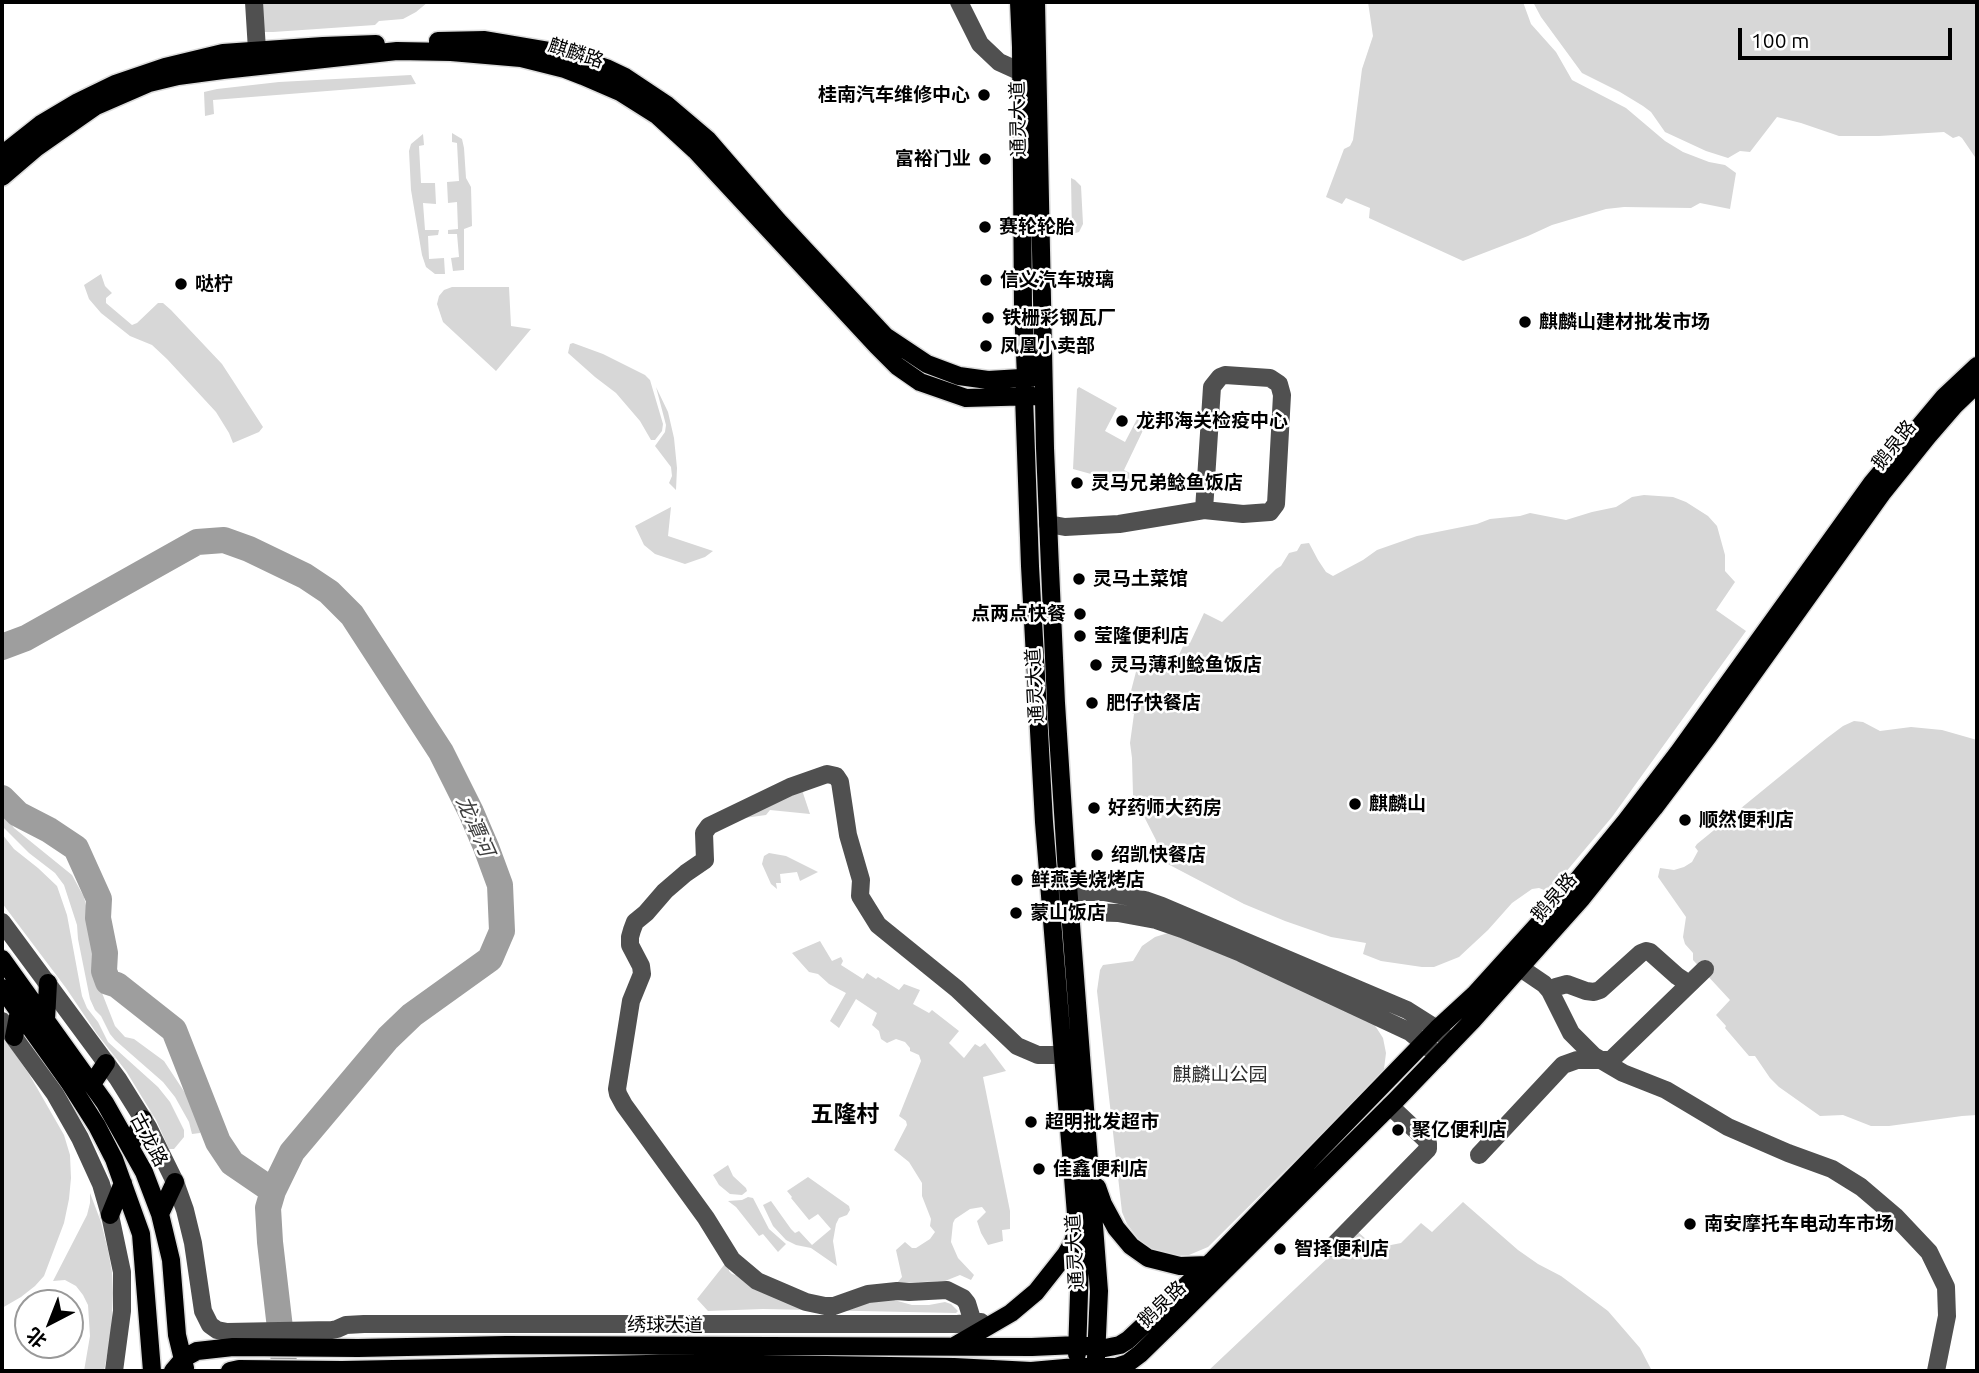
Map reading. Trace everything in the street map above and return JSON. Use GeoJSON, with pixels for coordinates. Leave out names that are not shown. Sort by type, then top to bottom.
{"type":"FeatureCollection","features":[{"type":"Feature","properties":{"kind":"main road","name":"通灵大道"},"geometry":{"type":"LineString","coordinates":[[1019,2],[1026,377],[1024,396],[1030,566],[1044,822],[1080,1273],[1076,1369]]}},
{"type":"Feature","properties":{"kind":"main road","name":"通灵大道"},"geometry":{"type":"LineString","coordinates":[[1036,2],[1048,524],[1056,703],[1099,1292],[1095,1369]]}},
{"type":"Feature","properties":{"kind":"main road","name":"麒麟路"},"geometry":{"type":"LineString","coordinates":[[2,155],[23,136],[50,118],[115,84],[205,57],[257,50],[485,40],[562,53],[606,68],[646,89],[687,120],[885,336],[926,364],[959,376],[988,380],[1045,377]]}},
{"type":"Feature","properties":{"kind":"main road","name":"麒麟路"},"geometry":{"type":"LineString","coordinates":[[2,177],[36,148],[96,106],[149,83],[212,72],[397,51],[521,58],[565,68],[620,92],[658,116],[695,150],[877,346],[897,366],[920,382],[966,398],[1045,396]]}},
{"type":"Feature","properties":{"kind":"main road","name":"鹅泉路"},"geometry":{"type":"LineString","coordinates":[[1097,1347],[1111,1348],[1128,1340],[1208,1265],[1522,943],[1626,821],[1872,484],[1944,397],[1977,366]]}},
{"type":"Feature","properties":{"kind":"main road","name":"鹅泉路"},"geometry":{"type":"LineString","coordinates":[[1095,1369],[1127,1365],[1224,1272],[1445,1050],[1582,898],[1726,712],[1890,483],[1954,406],[1977,384]]}},
{"type":"Feature","properties":{"kind":"main road","name":"古龙路"},"geometry":{"type":"LineString","coordinates":[[2,959],[92,1084],[144,1172],[160,1214],[172,1260],[181,1367]]}},
{"type":"Feature","properties":{"kind":"main road"},"geometry":{"type":"LineString","coordinates":[[46,1020],[48,983]]}},
{"type":"Feature","properties":{"kind":"main road","name":"古龙路"},"geometry":{"type":"LineString","coordinates":[[2,988],[69,1082],[114,1159],[141,1234],[152,1371]]}},
{"type":"Feature","properties":{"kind":"main road"},"geometry":{"type":"LineString","coordinates":[[14,1037],[19,1011]]}},
{"type":"Feature","properties":{"kind":"main road"},"geometry":{"type":"LineString","coordinates":[[92,1084],[106,1063]]}},
{"type":"Feature","properties":{"kind":"main road"},"geometry":{"type":"LineString","coordinates":[[130,1147],[143,1119]]}},
{"type":"Feature","properties":{"kind":"main road"},"geometry":{"type":"LineString","coordinates":[[1090,1165],[1098,1192],[1110,1217],[1132,1246],[1157,1262],[1180,1266],[1208,1265]]}},
{"type":"Feature","properties":{"kind":"main road"},"geometry":{"type":"LineString","coordinates":[[160,1214],[175,1182]]}},
{"type":"Feature","properties":{"kind":"main road"},"geometry":{"type":"LineString","coordinates":[[110,1216],[123,1183]]}},
{"type":"Feature","properties":{"kind":"main road"},"geometry":{"type":"LineString","coordinates":[[954,1346],[1023,1304],[1048,1279],[1073,1242],[1077,1226]]}},
{"type":"Feature","properties":{"kind":"main road","name":"绣球大道"},"geometry":{"type":"LineString","coordinates":[[181,1367],[197,1351],[230,1340],[332,1338],[358,1348],[506,1345],[1097,1347]]}},
{"type":"Feature","properties":{"kind":"main road","name":"绣球大道"},"geometry":{"type":"LineString","coordinates":[[234,1370],[396,1370],[698,1363],[1031,1371],[1095,1369]]}},
{"type":"Feature","properties":{"kind":"street"},"geometry":{"type":"LineString","coordinates":[[254,2],[257,50]]}},
{"type":"Feature","properties":{"kind":"street"},"geometry":{"type":"LineString","coordinates":[[959,2],[980,44],[999,62],[1021,72]]}},
{"type":"Feature","properties":{"kind":"street"},"geometry":{"type":"LineString","coordinates":[[1048,524],[1065,527],[1119,524],[1204,510],[1265,514],[1274,509],[1282,395],[1279,384],[1270,378],[1225,375],[1214,382],[1204,510]]}},
{"type":"Feature","properties":{"kind":"street"},"geometry":{"type":"LineString","coordinates":[[969,1324],[971,1316],[967,1303],[947,1290],[868,1294],[834,1306],[825,1306],[806,1302],[757,1280],[732,1261],[706,1218],[618,1094],[631,1001],[642,974],[630,945],[632,930],[635,922],[665,891],[705,860],[704,833],[709,826],[790,787],[827,774],[836,776],[840,782],[848,835],[861,880],[860,896],[878,925],[957,989],[1017,1046],[1038,1055],[1064,1055]]}},
{"type":"Feature","properties":{"kind":"street"},"geometry":{"type":"LineString","coordinates":[[1050,892],[1104,892],[1162,906],[1407,1010],[1445,1050]]}},
{"type":"Feature","properties":{"kind":"street"},"geometry":{"type":"LineString","coordinates":[[1052,911],[1118,913],[1156,920],[1241,953],[1410,1032],[1431,1036]]}},
{"type":"Feature","properties":{"kind":"street"},"geometry":{"type":"LineString","coordinates":[[2,922],[106,1063],[143,1119],[175,1182],[189,1224],[203,1311],[210,1325],[230,1340]]}},
{"type":"Feature","properties":{"kind":"street"},"geometry":{"type":"LineString","coordinates":[[1550,991],[1556,986],[1567,984],[1586,991],[1600,990],[1646,951],[1689,984]]}},
{"type":"Feature","properties":{"kind":"street"},"geometry":{"type":"LineString","coordinates":[[1520,967],[1544,984],[1571,1033],[1587,1051],[1601,1061],[1665,1090],[1728,1128],[1832,1169],[1861,1187],[1895,1216],[1929,1252],[1946,1287],[1947,1316],[1936,1371]]}},
{"type":"Feature","properties":{"kind":"street"},"geometry":{"type":"LineString","coordinates":[[1479,1155],[1563,1065],[1577,1060],[1611,1060],[1705,969]]}},
{"type":"Feature","properties":{"kind":"street"},"geometry":{"type":"LineString","coordinates":[[2,1021],[55,1094],[80,1138],[101,1184],[120,1261],[123,1285],[114,1371]]}},
{"type":"Feature","properties":{"kind":"street"},"geometry":{"type":"LineString","coordinates":[[1331,1248],[1428,1149],[1425,1139],[1390,1106]]}},
{"type":"Feature","properties":{"kind":"street"},"geometry":{"type":"LineString","coordinates":[[332,1338],[337,1329],[346,1325],[364,1324],[969,1324],[998,1320]]}},
{"type":"Feature","properties":{"kind":"green space"},"geometry":{"type":"Polygon","coordinates":[[[259,2],[428,2],[403,19],[379,21],[375,25],[261,32],[259,2]]]}},
{"type":"Feature","properties":{"kind":"green space"},"geometry":{"type":"Polygon","coordinates":[[[1368,2],[1523,2],[1531,24],[1556,52],[1572,80],[1626,108],[1665,141],[1683,152],[1725,165],[1736,173],[1730,209],[1700,203],[1691,208],[1606,209],[1552,225],[1463,261],[1369,218],[1370,208],[1346,198],[1342,204],[1326,197],[1344,149],[1350,146],[1353,140],[1362,69],[1373,36],[1368,2]]]}},
{"type":"Feature","properties":{"kind":"green space"},"geometry":{"type":"Polygon","coordinates":[[[1533,2],[1977,2],[1977,160],[1962,138],[1953,138],[1944,132],[1839,136],[1777,117],[1750,152],[1740,151],[1728,158],[1706,151],[1665,132],[1651,112],[1643,106],[1582,73],[1533,2]]]}},
{"type":"Feature","properties":{"kind":"green space"},"geometry":{"type":"Polygon","coordinates":[[[411,75],[416,84],[213,100],[214,114],[205,116],[204,92],[217,89],[279,82],[411,75]]]}},
{"type":"Feature","properties":{"kind":"green space"},"geometry":{"type":"Polygon","coordinates":[[[452,133],[462,139],[464,148],[466,178],[471,187],[472,226],[464,229],[464,270],[453,271],[451,258],[459,257],[457,234],[448,234],[448,230],[458,229],[457,202],[448,203],[447,182],[459,181],[457,143],[452,142],[452,133]]]}},
{"type":"Feature","properties":{"kind":"green space"},"geometry":{"type":"Polygon","coordinates":[[[423,134],[424,145],[419,146],[421,183],[435,183],[436,204],[423,203],[425,230],[439,230],[438,235],[428,236],[429,259],[444,258],[445,274],[435,274],[426,267],[411,190],[409,151],[411,144],[423,134]]]}},
{"type":"Feature","properties":{"kind":"green space"},"geometry":{"type":"Polygon","coordinates":[[[1071,178],[1081,186],[1083,224],[1079,232],[1072,234],[1071,178]]]}},
{"type":"Feature","properties":{"kind":"green space"},"geometry":{"type":"Polygon","coordinates":[[[101,274],[105,286],[112,293],[106,298],[106,303],[132,325],[158,303],[163,303],[171,310],[222,364],[263,427],[259,432],[233,443],[216,412],[167,359],[152,345],[130,336],[101,313],[89,299],[84,285],[101,274]]]}},
{"type":"Feature","properties":{"kind":"green space"},"geometry":{"type":"Polygon","coordinates":[[[452,287],[509,287],[511,326],[531,329],[496,371],[443,322],[437,304],[439,296],[452,287]]]}},
{"type":"Feature","properties":{"kind":"green space"},"geometry":{"type":"Polygon","coordinates":[[[570,344],[603,354],[650,380],[663,424],[662,431],[655,440],[651,440],[640,421],[616,393],[568,353],[570,344]]]}},
{"type":"Feature","properties":{"kind":"green space"},"geometry":{"type":"Polygon","coordinates":[[[656,387],[668,412],[674,438],[676,490],[669,483],[672,476],[671,467],[655,446],[665,432],[666,425],[656,387]]]}},
{"type":"Feature","properties":{"kind":"green space"},"geometry":{"type":"Polygon","coordinates":[[[1079,387],[1117,408],[1105,431],[1125,442],[1137,419],[1146,424],[1124,470],[1142,479],[1140,483],[1111,475],[1109,479],[1073,469],[1079,387]]]}},
{"type":"Feature","properties":{"kind":"green space"},"geometry":{"type":"Polygon","coordinates":[[[1632,497],[1673,497],[1686,502],[1708,516],[1717,526],[1725,555],[1725,571],[1735,582],[1716,610],[1746,631],[1612,817],[1549,892],[1539,888],[1532,889],[1512,903],[1459,957],[1434,967],[1422,967],[1381,961],[1363,954],[1366,943],[1331,937],[1285,921],[1244,904],[1164,862],[1133,795],[1130,743],[1134,714],[1126,710],[1137,668],[1172,670],[1184,644],[1190,643],[1204,613],[1222,622],[1281,566],[1289,553],[1297,551],[1301,544],[1309,543],[1326,572],[1333,576],[1377,550],[1417,536],[1530,513],[1566,520],[1616,507],[1632,497]]]}},
{"type":"Feature","properties":{"kind":"green space"},"geometry":{"type":"Polygon","coordinates":[[[671,507],[668,536],[713,551],[685,564],[655,554],[644,545],[635,526],[671,507]]]}},
{"type":"Feature","properties":{"kind":"green space"},"geometry":{"type":"Polygon","coordinates":[[[1854,721],[1863,722],[1880,731],[1911,727],[1942,730],[1977,740],[1977,1115],[1871,1126],[1843,1115],[1820,1116],[1779,1087],[1755,1056],[1749,1056],[1716,1015],[1730,1000],[1693,960],[1693,953],[1683,937],[1686,917],[1658,877],[1660,868],[1674,870],[1692,862],[1698,851],[1695,847],[1697,844],[1827,738],[1854,721]]]}},
{"type":"Feature","properties":{"kind":"green space"},"geometry":{"type":"Polygon","coordinates":[[[804,790],[810,814],[770,810],[766,815],[737,819],[804,790]]]}},
{"type":"Feature","properties":{"kind":"green space"},"geometry":{"type":"Polygon","coordinates":[[[2,811],[14,828],[72,875],[84,897],[88,929],[96,958],[95,975],[115,1026],[125,1037],[134,1039],[164,1061],[195,1108],[200,1121],[200,1133],[192,1134],[189,1122],[175,1097],[163,1082],[115,1040],[95,1010],[90,999],[77,925],[64,885],[55,873],[29,853],[2,826],[2,811]]]}},
{"type":"Feature","properties":{"kind":"green space"},"geometry":{"type":"Polygon","coordinates":[[[2,834],[14,849],[57,886],[67,915],[82,996],[87,1008],[108,1042],[158,1087],[170,1102],[184,1130],[184,1137],[174,1149],[169,1149],[156,1120],[126,1071],[2,903],[2,834]]]}},
{"type":"Feature","properties":{"kind":"green space"},"geometry":{"type":"Polygon","coordinates":[[[769,853],[786,856],[818,872],[800,881],[797,872],[780,874],[781,883],[776,883],[777,889],[771,884],[762,864],[764,856],[769,853]]]}},
{"type":"Feature","properties":{"kind":"green space","name":"麒麟山公园"},"geometry":{"type":"Polygon","coordinates":[[[1168,933],[1180,934],[1374,1024],[1383,1038],[1386,1053],[1381,1075],[1208,1247],[1189,1255],[1171,1256],[1148,1249],[1142,1244],[1127,1224],[1122,1212],[1097,991],[1103,965],[1133,961],[1142,946],[1155,937],[1168,933]]]}},
{"type":"Feature","properties":{"kind":"green space"},"geometry":{"type":"Polygon","coordinates":[[[820,941],[832,961],[841,957],[841,965],[863,979],[867,973],[899,990],[904,984],[920,990],[913,1004],[929,1013],[932,1010],[959,1031],[949,1043],[964,1058],[975,1044],[980,1047],[985,1043],[1006,1071],[983,1077],[1010,1211],[1010,1229],[1002,1230],[1003,1241],[988,1245],[977,1221],[986,1212],[982,1207],[970,1209],[955,1219],[951,1242],[958,1258],[974,1275],[971,1280],[960,1275],[945,1281],[897,1283],[902,1277],[896,1250],[905,1242],[916,1248],[930,1239],[935,1232],[930,1226],[931,1219],[922,1196],[922,1183],[909,1162],[894,1150],[907,1125],[899,1116],[921,1061],[919,1055],[910,1051],[905,1042],[896,1039],[887,1043],[881,1039],[879,1031],[872,1025],[877,1013],[856,999],[839,1028],[830,1021],[846,993],[818,974],[809,972],[792,953],[820,941]]]}},
{"type":"Feature","properties":{"kind":"green space"},"geometry":{"type":"Polygon","coordinates":[[[2,1035],[29,1074],[64,1135],[70,1155],[71,1178],[64,1223],[44,1276],[31,1289],[14,1289],[14,1301],[2,1308],[2,1035]]]}},
{"type":"Feature","properties":{"kind":"green space"},"geometry":{"type":"Polygon","coordinates":[[[728,1165],[733,1176],[746,1188],[747,1191],[742,1195],[730,1194],[719,1185],[713,1175],[728,1165]]]}},
{"type":"Feature","properties":{"kind":"green space"},"geometry":{"type":"Polygon","coordinates":[[[808,1177],[849,1206],[847,1215],[839,1218],[836,1224],[833,1241],[837,1266],[811,1248],[786,1240],[773,1226],[763,1205],[771,1201],[791,1229],[795,1233],[799,1231],[812,1245],[831,1229],[818,1214],[809,1220],[787,1191],[808,1177]]]}},
{"type":"Feature","properties":{"kind":"green space"},"geometry":{"type":"Polygon","coordinates":[[[90,1193],[101,1222],[112,1272],[111,1335],[104,1371],[84,1371],[90,1336],[84,1289],[78,1289],[65,1280],[53,1281],[87,1215],[90,1193]]]}},
{"type":"Feature","properties":{"kind":"green space"},"geometry":{"type":"Polygon","coordinates":[[[753,1198],[769,1229],[786,1244],[778,1252],[763,1234],[759,1236],[728,1201],[753,1198]]]}},
{"type":"Feature","properties":{"kind":"green space"},"geometry":{"type":"Polygon","coordinates":[[[1463,1202],[1518,1250],[1561,1276],[1608,1311],[1640,1348],[1652,1371],[1208,1371],[1358,1232],[1376,1248],[1401,1243],[1421,1223],[1432,1232],[1463,1202]]]}},
{"type":"Feature","properties":{"kind":"green space"},"geometry":{"type":"Polygon","coordinates":[[[728,1260],[732,1274],[785,1299],[887,1298],[912,1305],[945,1302],[958,1311],[708,1311],[697,1299],[728,1260]]]}},
{"type":"Feature","properties":{"kind":"waterway","name":"龙潭河"},"geometry":{"type":"LineString","coordinates":[[2,647],[26,638],[197,542],[224,540],[249,549],[305,576],[329,592],[352,615],[441,752],[486,847],[500,885],[502,931],[490,959],[412,1015],[388,1038],[292,1152],[273,1191],[268,1208],[270,1242],[285,1371]]}},
{"type":"Feature","properties":{"kind":"waterway"},"geometry":{"type":"LineString","coordinates":[[2,798],[18,814],[76,848],[99,899],[98,918],[105,953],[104,971],[108,982],[117,985],[174,1030],[218,1142],[232,1163],[273,1191]]}},
{"type":"Feature","properties":{"kind":"place","name":"桂南汽车维修中心"},"geometry":{"type":"Point","coordinates":[984,95]}},
{"type":"Feature","properties":{"kind":"place","name":"富裕门业"},"geometry":{"type":"Point","coordinates":[985,159]}},
{"type":"Feature","properties":{"kind":"place","name":"赛轮轮胎"},"geometry":{"type":"Point","coordinates":[985,227]}},
{"type":"Feature","properties":{"kind":"place","name":"信义汽车玻璃"},"geometry":{"type":"Point","coordinates":[986,280]}},
{"type":"Feature","properties":{"kind":"place","name":"哒柠"},"geometry":{"type":"Point","coordinates":[181,284]}},
{"type":"Feature","properties":{"kind":"place","name":"铁栅彩钢瓦厂"},"geometry":{"type":"Point","coordinates":[988,318]}},
{"type":"Feature","properties":{"kind":"place","name":"麒麟山建材批发市场"},"geometry":{"type":"Point","coordinates":[1525,322]}},
{"type":"Feature","properties":{"kind":"place","name":"凤凰小卖部"},"geometry":{"type":"Point","coordinates":[986,346]}},
{"type":"Feature","properties":{"kind":"place","name":"龙邦海关检疫中心"},"geometry":{"type":"Point","coordinates":[1122,421]}},
{"type":"Feature","properties":{"kind":"place","name":"灵马兄弟鲶鱼饭店"},"geometry":{"type":"Point","coordinates":[1077,483]}},
{"type":"Feature","properties":{"kind":"place","name":"灵马土菜馆"},"geometry":{"type":"Point","coordinates":[1079,579]}},
{"type":"Feature","properties":{"kind":"place","name":"点两点快餐"},"geometry":{"type":"Point","coordinates":[1080,614]}},
{"type":"Feature","properties":{"kind":"place","name":"莹隆便利店"},"geometry":{"type":"Point","coordinates":[1080,636]}},
{"type":"Feature","properties":{"kind":"place","name":"灵马薄利鲶鱼饭店"},"geometry":{"type":"Point","coordinates":[1096,665]}},
{"type":"Feature","properties":{"kind":"place","name":"肥仔快餐店"},"geometry":{"type":"Point","coordinates":[1092,703]}},
{"type":"Feature","properties":{"kind":"place","name":"麒麟山"},"geometry":{"type":"Point","coordinates":[1355,804]}},
{"type":"Feature","properties":{"kind":"place","name":"好药师大药房"},"geometry":{"type":"Point","coordinates":[1094,808]}},
{"type":"Feature","properties":{"kind":"place","name":"顺然便利店"},"geometry":{"type":"Point","coordinates":[1685,820]}},
{"type":"Feature","properties":{"kind":"place","name":"绍凯快餐店"},"geometry":{"type":"Point","coordinates":[1097,855]}},
{"type":"Feature","properties":{"kind":"place","name":"鲜燕美烧烤店"},"geometry":{"type":"Point","coordinates":[1017,880]}},
{"type":"Feature","properties":{"kind":"place","name":"蒙山饭店"},"geometry":{"type":"Point","coordinates":[1016,913]}},
{"type":"Feature","properties":{"kind":"place","name":"超明批发超市"},"geometry":{"type":"Point","coordinates":[1031,1122]}},
{"type":"Feature","properties":{"kind":"place","name":"聚亿便利店"},"geometry":{"type":"Point","coordinates":[1398,1130]}},
{"type":"Feature","properties":{"kind":"place","name":"佳鑫便利店"},"geometry":{"type":"Point","coordinates":[1039,1169]}},
{"type":"Feature","properties":{"kind":"place","name":"南安摩托车电动车市场"},"geometry":{"type":"Point","coordinates":[1690,1224]}},
{"type":"Feature","properties":{"kind":"place","name":"智择便利店"},"geometry":{"type":"Point","coordinates":[1280,1249]}},
{"type":"Feature","properties":{"kind":"district","name":"五隆村"},"geometry":{"type":"Point","coordinates":[845,1114]}}]}
